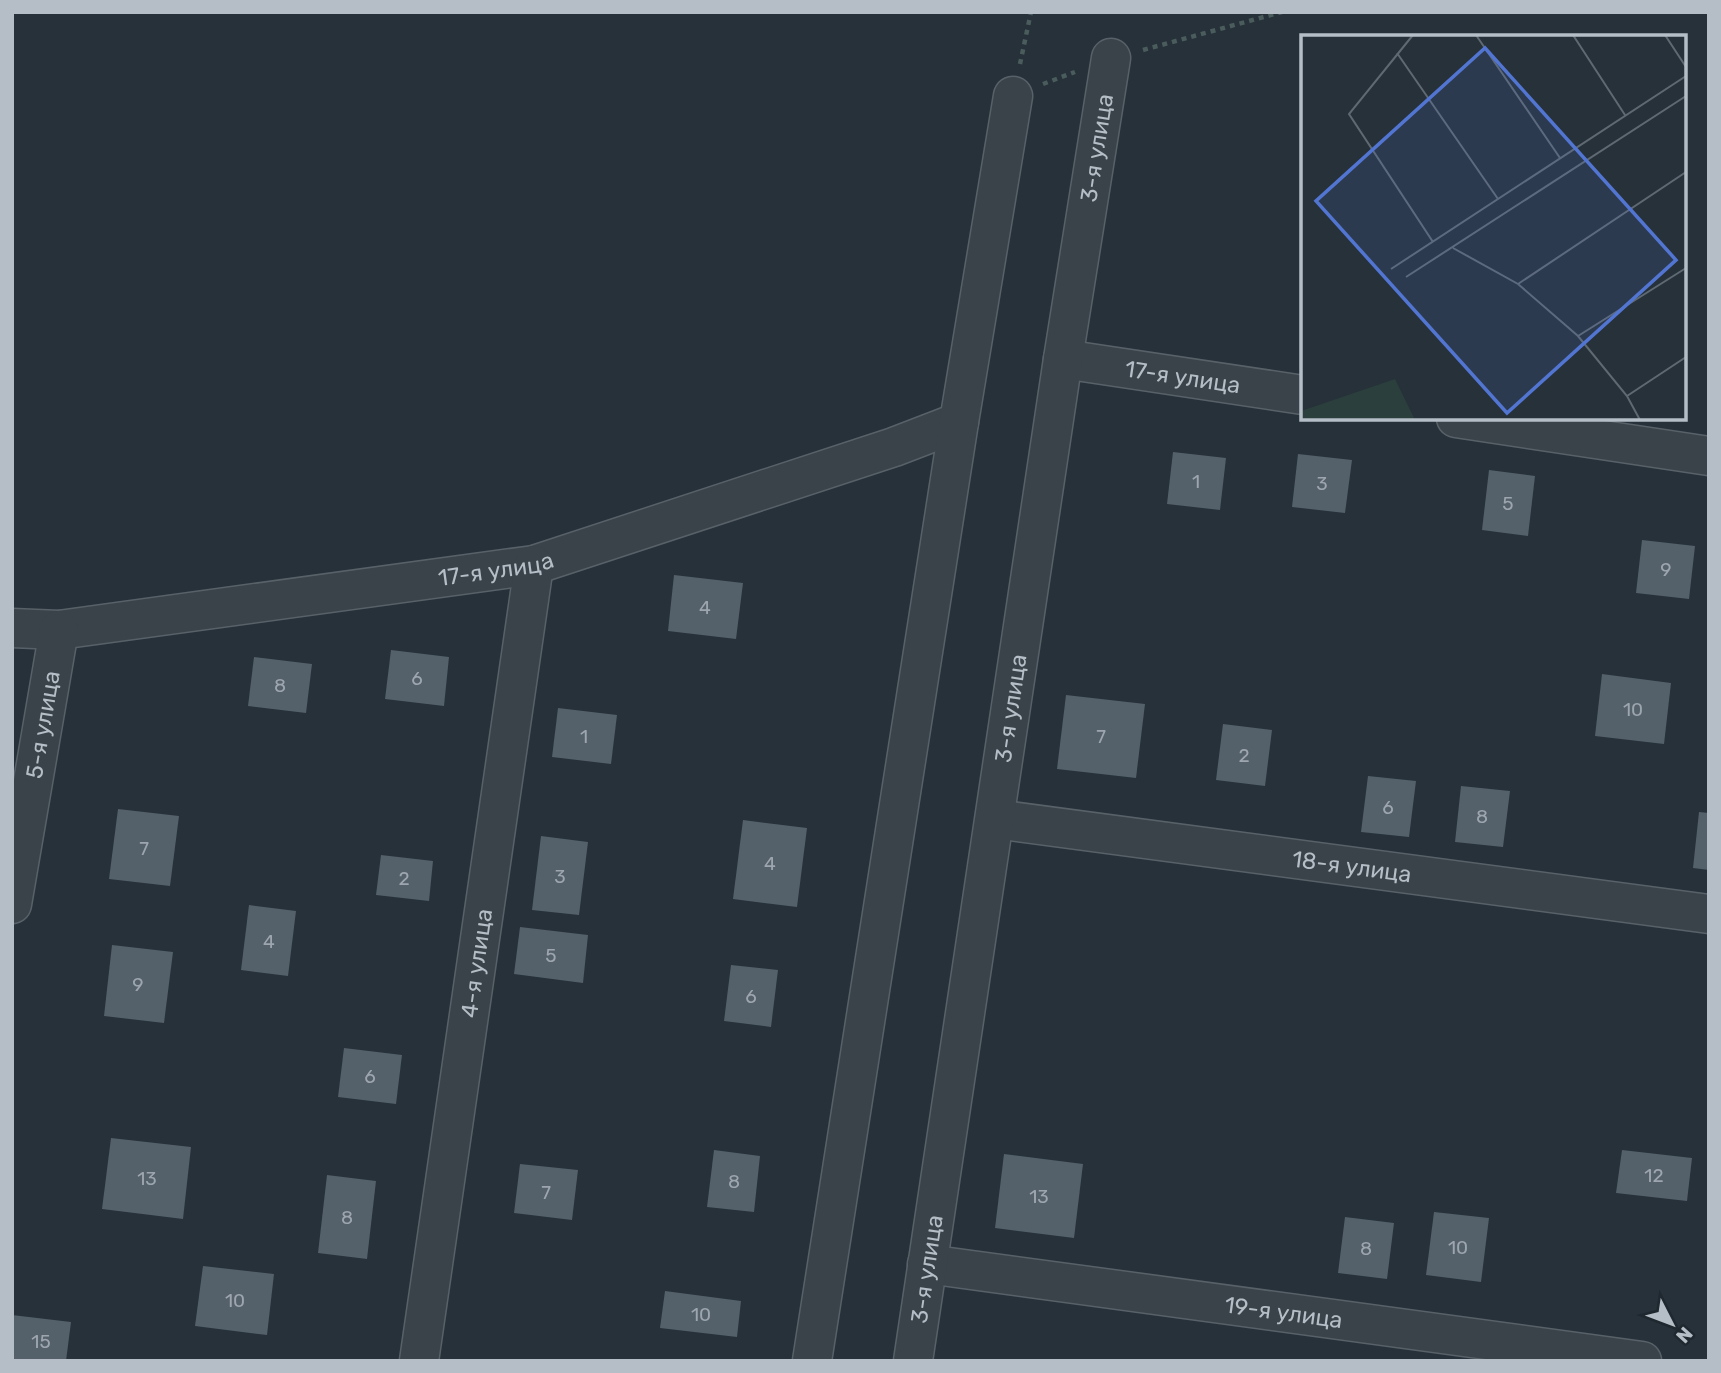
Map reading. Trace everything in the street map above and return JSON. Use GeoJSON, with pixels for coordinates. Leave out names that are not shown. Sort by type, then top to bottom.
{"type":"FeatureCollection","features":[{"type":"Feature","properties":{"kind":"street","name":"3-я улица"},"geometry":{"type":"LineString","coordinates":[[912,1361],[1111,58]]}},
{"type":"Feature","properties":{"kind":"street"},"geometry":{"type":"LineString","coordinates":[[812,1361],[959,422],[1013,96]]}},
{"type":"Feature","properties":{"kind":"street","name":"17-я улица"},"geometry":{"type":"LineString","coordinates":[[1063,359],[1301,395]]}},
{"type":"Feature","properties":{"kind":"street"},"geometry":{"type":"LineString","coordinates":[[1469,420],[1709,456]]}},
{"type":"Feature","properties":{"kind":"street","name":"17-я улица"},"geometry":{"type":"LineString","coordinates":[[12,628],[59,630],[534,565],[894,447],[959,422]]}},
{"type":"Feature","properties":{"kind":"street","name":"4-я улица"},"geometry":{"type":"LineString","coordinates":[[419,1361],[534,565]]}},
{"type":"Feature","properties":{"kind":"street","name":"5-я улица"},"geometry":{"type":"LineString","coordinates":[[12,904],[59,630]]}},
{"type":"Feature","properties":{"kind":"street","name":"18-я улица"},"geometry":{"type":"LineString","coordinates":[[995,820],[1709,914]]}},
{"type":"Feature","properties":{"kind":"street","name":"19-я улица"},"geometry":{"type":"LineString","coordinates":[[927,1264],[1642,1361]]}},
{"type":"Feature","properties":{"kind":"path"},"geometry":{"type":"LineString","coordinates":[[1013,96],[1031,12]]}},
{"type":"Feature","properties":{"kind":"building"},"geometry":{"type":"Polygon","coordinates":[[[1173,452],[1226,458],[1220,510],[1167,504],[1173,452]]]}},
{"type":"Feature","properties":{"kind":"building"},"geometry":{"type":"Polygon","coordinates":[[[1298,454],[1352,460],[1345,513],[1292,507],[1298,454]]]}},
{"type":"Feature","properties":{"kind":"building"},"geometry":{"type":"Polygon","coordinates":[[[1489,470],[1535,476],[1528,536],[1482,530],[1489,470]]]}},
{"type":"Feature","properties":{"kind":"building"},"geometry":{"type":"Polygon","coordinates":[[[1642,540],[1695,546],[1689,599],[1636,593],[1642,540]]]}},
{"type":"Feature","properties":{"kind":"building"},"geometry":{"type":"Polygon","coordinates":[[[674,575],[743,583],[736,639],[668,631],[674,575]]]}},
{"type":"Feature","properties":{"kind":"building"},"geometry":{"type":"Polygon","coordinates":[[[391,650],[449,657],[444,706],[385,699],[391,650]]]}},
{"type":"Feature","properties":{"kind":"building"},"geometry":{"type":"Polygon","coordinates":[[[254,657],[312,664],[306,713],[248,706],[254,657]]]}},
{"type":"Feature","properties":{"kind":"building"},"geometry":{"type":"Polygon","coordinates":[[[1602,674],[1671,683],[1664,744],[1595,736],[1602,674]]]}},
{"type":"Feature","properties":{"kind":"building"},"geometry":{"type":"Polygon","coordinates":[[[1066,695],[1145,704],[1136,778],[1057,769],[1066,695]]]}},
{"type":"Feature","properties":{"kind":"building"},"geometry":{"type":"Polygon","coordinates":[[[558,708],[617,715],[611,764],[552,757],[558,708]]]}},
{"type":"Feature","properties":{"kind":"building"},"geometry":{"type":"Polygon","coordinates":[[[1223,724],[1272,730],[1265,786],[1216,780],[1223,724]]]}},
{"type":"Feature","properties":{"kind":"building"},"geometry":{"type":"Polygon","coordinates":[[[1368,776],[1416,781],[1409,837],[1361,832],[1368,776]]]}},
{"type":"Feature","properties":{"kind":"building"},"geometry":{"type":"Polygon","coordinates":[[[1461,786],[1510,791],[1503,847],[1455,842],[1461,786]]]}},
{"type":"Feature","properties":{"kind":"building"},"geometry":{"type":"Polygon","coordinates":[[[118,809],[179,816],[170,886],[109,879],[118,809]]]}},
{"type":"Feature","properties":{"kind":"building"},"geometry":{"type":"Polygon","coordinates":[[[1699,812],[1709,813],[1709,870],[1693,868],[1699,812]]]}},
{"type":"Feature","properties":{"kind":"building"},"geometry":{"type":"Polygon","coordinates":[[[743,820],[807,828],[797,907],[733,899],[743,820]]]}},
{"type":"Feature","properties":{"kind":"building"},"geometry":{"type":"Polygon","coordinates":[[[541,836],[588,842],[579,915],[532,910],[541,836]]]}},
{"type":"Feature","properties":{"kind":"building"},"geometry":{"type":"Polygon","coordinates":[[[381,855],[433,861],[429,901],[376,895],[381,855]]]}},
{"type":"Feature","properties":{"kind":"building"},"geometry":{"type":"Polygon","coordinates":[[[249,905],[296,911],[288,976],[241,970],[249,905]]]}},
{"type":"Feature","properties":{"kind":"building"},"geometry":{"type":"Polygon","coordinates":[[[520,927],[588,935],[583,983],[514,974],[520,927]]]}},
{"type":"Feature","properties":{"kind":"building"},"geometry":{"type":"Polygon","coordinates":[[[112,945],[173,952],[164,1023],[104,1016],[112,945]]]}},
{"type":"Feature","properties":{"kind":"building"},"geometry":{"type":"Polygon","coordinates":[[[731,965],[778,970],[771,1027],[724,1021],[731,965]]]}},
{"type":"Feature","properties":{"kind":"building"},"geometry":{"type":"Polygon","coordinates":[[[344,1048],[402,1055],[396,1104],[338,1097],[344,1048]]]}},
{"type":"Feature","properties":{"kind":"building"},"geometry":{"type":"Polygon","coordinates":[[[111,1138],[191,1147],[183,1219],[102,1209],[111,1138]]]}},
{"type":"Feature","properties":{"kind":"building"},"geometry":{"type":"Polygon","coordinates":[[[714,1150],[760,1156],[754,1212],[707,1207],[714,1150]]]}},
{"type":"Feature","properties":{"kind":"building"},"geometry":{"type":"Polygon","coordinates":[[[1622,1150],[1692,1158],[1687,1201],[1616,1193],[1622,1150]]]}},
{"type":"Feature","properties":{"kind":"building"},"geometry":{"type":"Polygon","coordinates":[[[1004,1154],[1083,1164],[1074,1238],[995,1228],[1004,1154]]]}},
{"type":"Feature","properties":{"kind":"building"},"geometry":{"type":"Polygon","coordinates":[[[520,1164],[578,1170],[572,1220],[514,1213],[520,1164]]]}},
{"type":"Feature","properties":{"kind":"building"},"geometry":{"type":"Polygon","coordinates":[[[327,1175],[376,1181],[367,1259],[318,1253],[327,1175]]]}},
{"type":"Feature","properties":{"kind":"building"},"geometry":{"type":"Polygon","coordinates":[[[1434,1212],[1489,1218],[1481,1282],[1426,1275],[1434,1212]]]}},
{"type":"Feature","properties":{"kind":"building"},"geometry":{"type":"Polygon","coordinates":[[[1345,1217],[1394,1223],[1387,1279],[1338,1273],[1345,1217]]]}},
{"type":"Feature","properties":{"kind":"building"},"geometry":{"type":"Polygon","coordinates":[[[203,1266],[274,1274],[267,1335],[195,1326],[203,1266]]]}},
{"type":"Feature","properties":{"kind":"building"},"geometry":{"type":"Polygon","coordinates":[[[665,1291],[741,1301],[737,1337],[660,1328],[665,1291]]]}},
{"type":"Feature","properties":{"kind":"building"},"geometry":{"type":"Polygon","coordinates":[[[12,1315],[71,1322],[66,1361],[12,1361],[12,1315]]]}}]}
